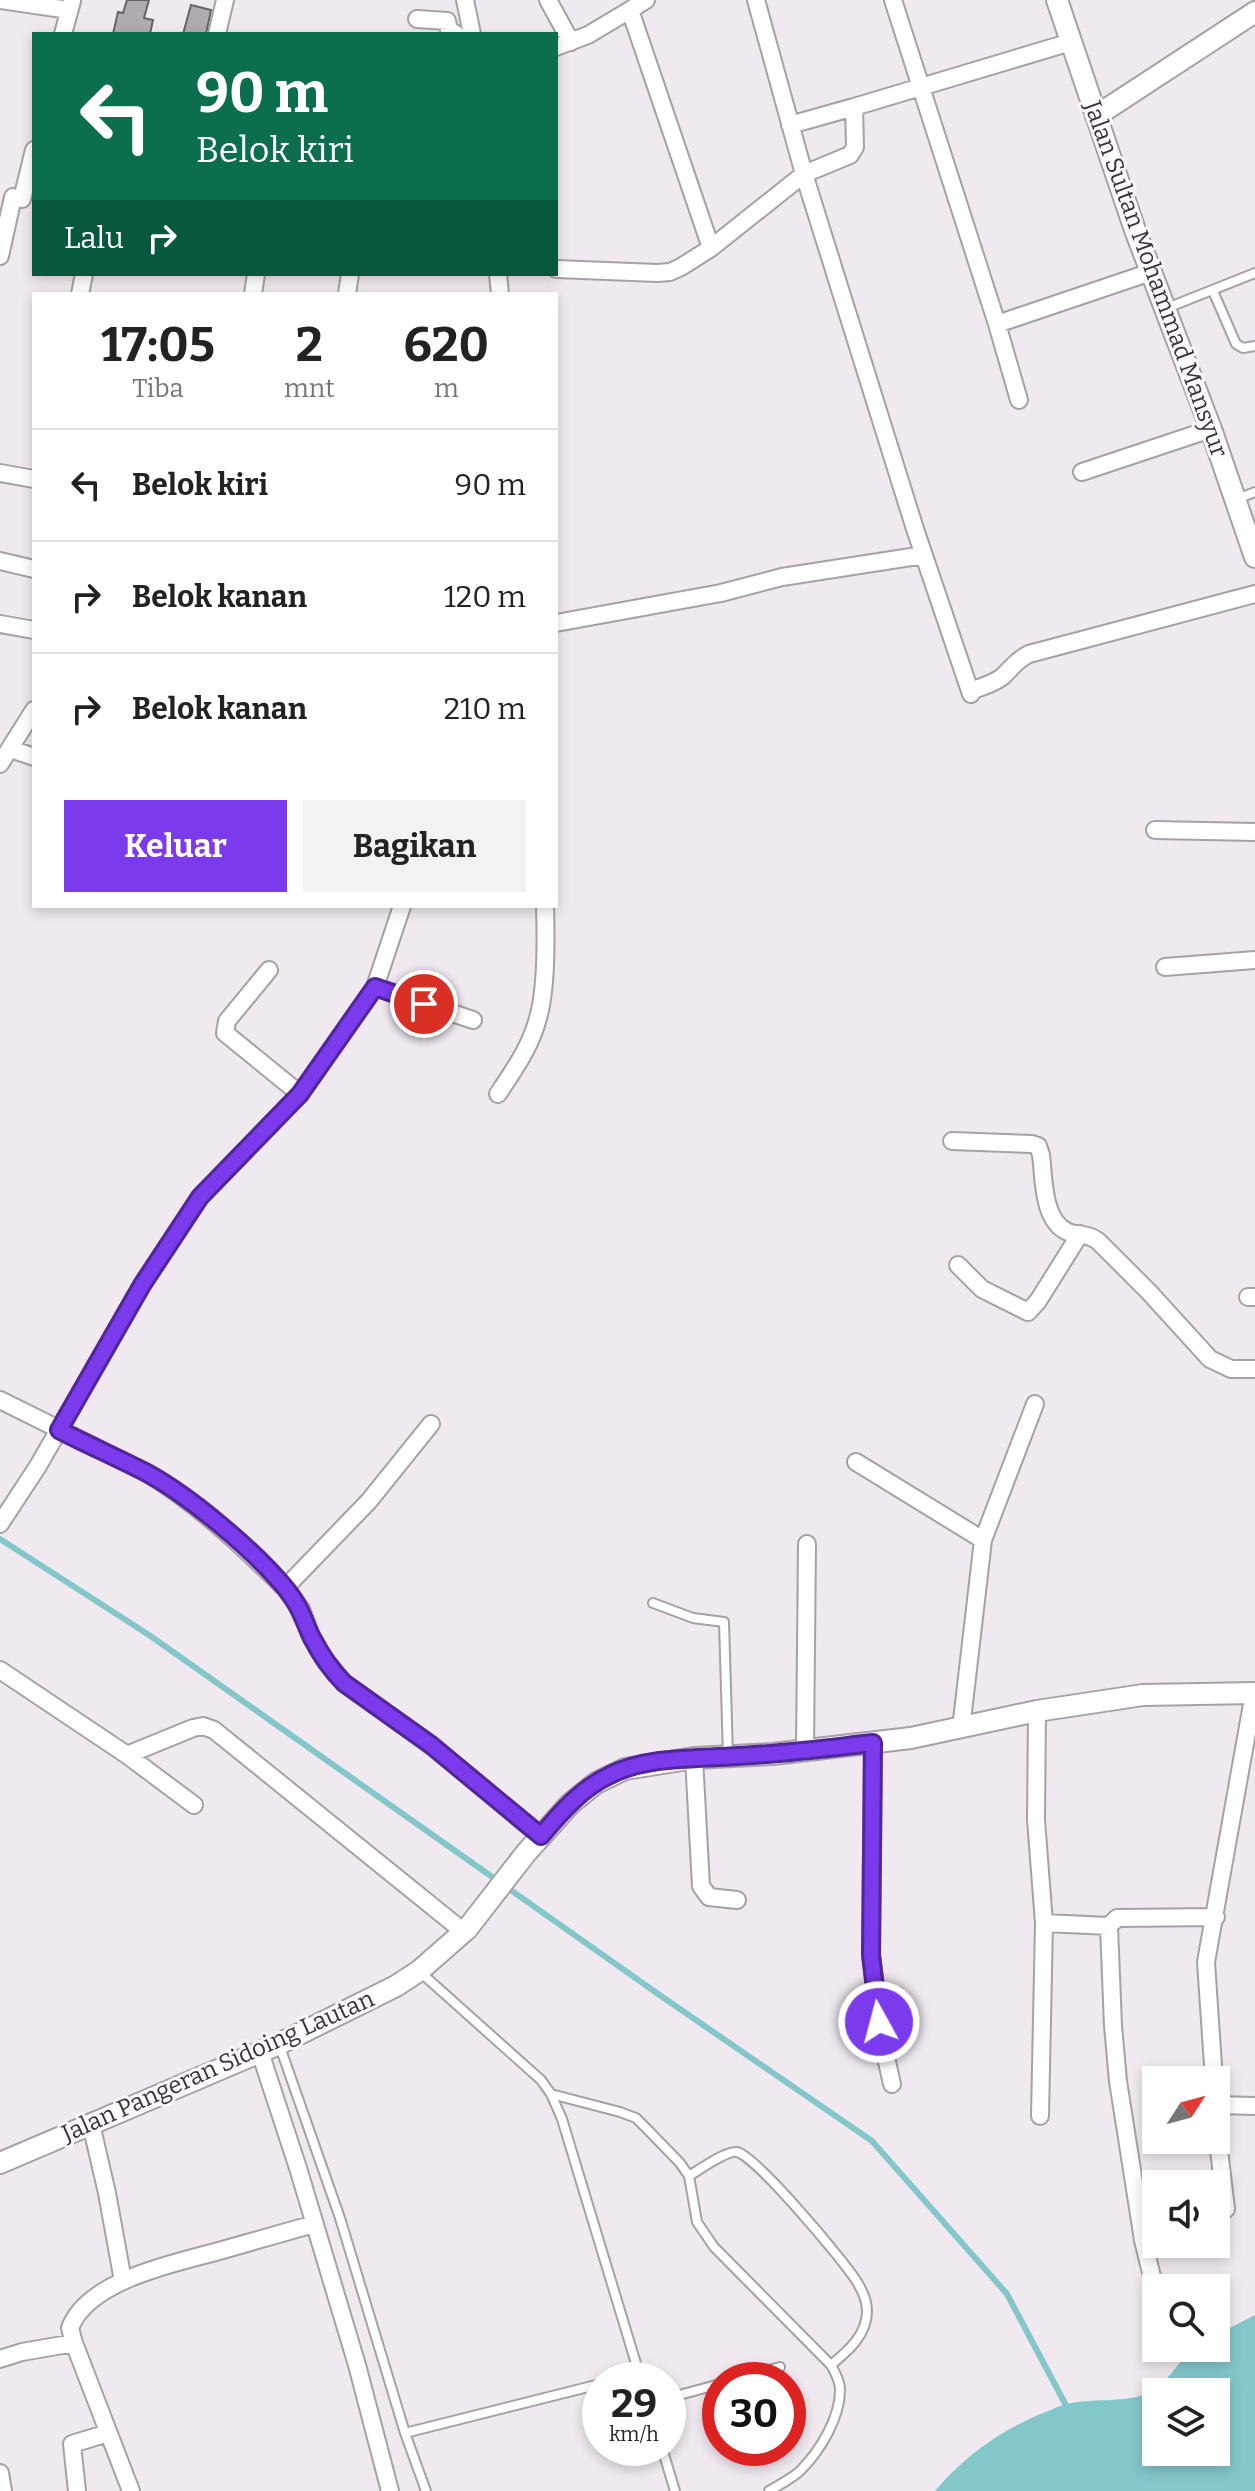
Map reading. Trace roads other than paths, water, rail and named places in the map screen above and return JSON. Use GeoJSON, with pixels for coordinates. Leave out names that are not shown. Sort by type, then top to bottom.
{"type":"FeatureCollection","features":[{"type":"Feature","properties":{"kind":"street"},"geometry":{"type":"LineString","coordinates":[[0,0],[70,5],[63,32]]}},
{"type":"Feature","properties":{"kind":"street"},"geometry":{"type":"LineString","coordinates":[[217,32],[225,0]]}},
{"type":"Feature","properties":{"kind":"street"},"geometry":{"type":"LineString","coordinates":[[465,0],[472,32]]}},
{"type":"Feature","properties":{"kind":"street"},"geometry":{"type":"LineString","coordinates":[[548,0],[563,45],[588,35],[646,0]]}},
{"type":"Feature","properties":{"kind":"street"},"geometry":{"type":"LineString","coordinates":[[756,0],[804,174],[970,692],[1001,678],[1014,663],[1029,654],[1255,594]]}},
{"type":"Feature","properties":{"kind":"street"},"geometry":{"type":"LineString","coordinates":[[893,0],[1019,400]]}},
{"type":"Feature","properties":{"kind":"street","name":"Jalan Sultan Mohammad Mansyur"},"geometry":{"type":"LineString","coordinates":[[1057,0],[1164,309],[1211,429],[1255,557]]}},
{"type":"Feature","properties":{"kind":"street"},"geometry":{"type":"LineString","coordinates":[[630,10],[711,248]]}},
{"type":"Feature","properties":{"kind":"street"},"geometry":{"type":"LineString","coordinates":[[1096,116],[1255,12]]}},
{"type":"Feature","properties":{"kind":"street"},"geometry":{"type":"LineString","coordinates":[[417,19],[447,21],[452,32]]}},
{"type":"Feature","properties":{"kind":"street"},"geometry":{"type":"LineString","coordinates":[[790,125],[1071,42]]}},
{"type":"Feature","properties":{"kind":"street"},"geometry":{"type":"LineString","coordinates":[[558,269],[664,273],[681,267],[711,248],[804,174],[852,153],[855,147],[854,107]]}},
{"type":"Feature","properties":{"kind":"street"},"geometry":{"type":"LineString","coordinates":[[0,256],[32,156]]}},
{"type":"Feature","properties":{"kind":"street"},"geometry":{"type":"LineString","coordinates":[[997,324],[1151,272]]}},
{"type":"Feature","properties":{"kind":"street"},"geometry":{"type":"LineString","coordinates":[[1082,472],[1211,429]]}},
{"type":"Feature","properties":{"kind":"street"},"geometry":{"type":"LineString","coordinates":[[0,473],[32,479]]}},
{"type":"Feature","properties":{"kind":"street"},"geometry":{"type":"LineString","coordinates":[[558,623],[721,593],[782,577],[924,555]]}},
{"type":"Feature","properties":{"kind":"street"},"geometry":{"type":"LineString","coordinates":[[0,561],[32,569]]}},
{"type":"Feature","properties":{"kind":"street"},"geometry":{"type":"LineString","coordinates":[[0,624],[32,630]]}},
{"type":"Feature","properties":{"kind":"street"},"geometry":{"type":"LineString","coordinates":[[0,764],[32,713]]}},
{"type":"Feature","properties":{"kind":"street"},"geometry":{"type":"LineString","coordinates":[[11,749],[32,756]]}},
{"type":"Feature","properties":{"kind":"street"},"geometry":{"type":"LineString","coordinates":[[1155,830],[1255,832]]}},
{"type":"Feature","properties":{"kind":"street"},"geometry":{"type":"LineString","coordinates":[[0,1524],[59,1430],[142,1285],[200,1197],[300,1094],[375,987],[401,908]]}},
{"type":"Feature","properties":{"kind":"street"},"geometry":{"type":"LineString","coordinates":[[498,1094],[529,1044],[539,1016],[546,943],[545,908]]}},
{"type":"Feature","properties":{"kind":"street"},"geometry":{"type":"LineString","coordinates":[[1165,967],[1255,960]]}},
{"type":"Feature","properties":{"kind":"street"},"geometry":{"type":"LineString","coordinates":[[269,970],[227,1021],[224,1031],[229,1039],[300,1094]]}},
{"type":"Feature","properties":{"kind":"street"},"geometry":{"type":"LineString","coordinates":[[375,987],[473,1020]]}},
{"type":"Feature","properties":{"kind":"street"},"geometry":{"type":"LineString","coordinates":[[952,1141],[1038,1146],[1049,1209],[1062,1228],[1098,1241],[1210,1359],[1231,1369],[1255,1369]]}},
{"type":"Feature","properties":{"kind":"street"},"geometry":{"type":"LineString","coordinates":[[958,1265],[982,1289],[1028,1312],[1080,1234]]}},
{"type":"Feature","properties":{"kind":"street"},"geometry":{"type":"LineString","coordinates":[[0,1400],[149,1474],[196,1506],[285,1588],[301,1609],[324,1659],[344,1683],[431,1745],[541,1836],[581,1793],[610,1775],[644,1764],[873,1743],[961,1729],[1037,1711],[1143,1695],[1254,1693],[1206,1962],[1213,2066]]}},
{"type":"Feature","properties":{"kind":"street"},"geometry":{"type":"LineString","coordinates":[[961,1729],[983,1540],[1035,1404]]}},
{"type":"Feature","properties":{"kind":"street"},"geometry":{"type":"LineString","coordinates":[[285,1588],[369,1501],[431,1424]]}},
{"type":"Feature","properties":{"kind":"street"},"geometry":{"type":"LineString","coordinates":[[856,1462],[983,1540]]}},
{"type":"Feature","properties":{"kind":"street"},"geometry":{"type":"LineString","coordinates":[[805,1750],[807,1544]]}},
{"type":"Feature","properties":{"kind":"street"},"geometry":{"type":"LineString","coordinates":[[0,1670],[127,1755],[194,1805]]}},
{"type":"Feature","properties":{"kind":"street"},"geometry":{"type":"LineString","coordinates":[[1037,1711],[1036,1820],[1044,1923],[1040,2116]]}},
{"type":"Feature","properties":{"kind":"street"},"geometry":{"type":"LineString","coordinates":[[127,1755],[193,1728],[203,1726],[214,1730],[465,1930]]}},
{"type":"Feature","properties":{"kind":"street"},"geometry":{"type":"LineString","coordinates":[[873,1743],[871,1955],[879,2022],[892,2084]]}},
{"type":"Feature","properties":{"kind":"street"},"geometry":{"type":"LineString","coordinates":[[694,1758],[701,1886],[709,1897],[737,1900]]}},
{"type":"Feature","properties":{"kind":"street","name":"Jalan Pangeran Sidoing Lautan"},"geometry":{"type":"LineString","coordinates":[[0,2163],[269,2048],[396,1986],[419,1971],[465,1930],[541,1836]]}},
{"type":"Feature","properties":{"kind":"street"},"geometry":{"type":"LineString","coordinates":[[1151,2274],[1143,2240],[1118,2081],[1109,1926],[1117,1918],[1216,1917]]}},
{"type":"Feature","properties":{"kind":"street"},"geometry":{"type":"LineString","coordinates":[[1044,1923],[1109,1926]]}},
{"type":"Feature","properties":{"kind":"street"},"geometry":{"type":"LineString","coordinates":[[269,2048],[314,2224],[357,2365],[390,2491]]}},
{"type":"Feature","properties":{"kind":"street"},"geometry":{"type":"LineString","coordinates":[[1230,2105],[1255,2106]]}},
{"type":"Feature","properties":{"kind":"street"},"geometry":{"type":"LineString","coordinates":[[91,2124],[123,2281]]}},
{"type":"Feature","properties":{"kind":"street"},"geometry":{"type":"LineString","coordinates":[[131,2491],[74,2343],[70,2328],[75,2318],[99,2296],[149,2270],[314,2224]]}},
{"type":"Feature","properties":{"kind":"street"},"geometry":{"type":"LineString","coordinates":[[0,2359],[74,2343]]}},
{"type":"Feature","properties":{"kind":"street"},"geometry":{"type":"LineString","coordinates":[[77,2491],[72,2444],[108,2433]]}},
{"type":"Feature","properties":{"kind":"street"},"geometry":{"type":"LineString","coordinates":[[0,2473],[3,2491]]}},
{"type":"Feature","properties":{"kind":"lane"},"geometry":{"type":"LineString","coordinates":[[1164,309],[1255,273]]}},
{"type":"Feature","properties":{"kind":"lane"},"geometry":{"type":"LineString","coordinates":[[1213,291],[1234,341],[1243,348],[1255,346]]}},
{"type":"Feature","properties":{"kind":"lane"},"geometry":{"type":"LineString","coordinates":[[1235,500],[1255,492]]}},
{"type":"Feature","properties":{"kind":"lane"},"geometry":{"type":"LineString","coordinates":[[653,1603],[693,1618],[724,1622],[732,1756]]}},
{"type":"Feature","properties":{"kind":"lane"},"geometry":{"type":"LineString","coordinates":[[419,1971],[530,2069],[551,2094],[562,2119],[635,2362]]}},
{"type":"Feature","properties":{"kind":"lane"},"geometry":{"type":"LineString","coordinates":[[269,2048],[340,2218],[405,2433],[426,2491]]}},
{"type":"Feature","properties":{"kind":"lane"},"geometry":{"type":"LineString","coordinates":[[551,2094],[636,2118],[689,2176],[697,2222],[714,2247],[831,2365],[840,2387],[838,2404],[825,2438],[799,2472],[769,2491]]}},
{"type":"Feature","properties":{"kind":"lane"},"geometry":{"type":"LineString","coordinates":[[689,2176],[728,2153],[736,2151],[743,2155],[833,2250],[856,2280],[867,2311],[862,2331],[850,2350],[831,2365]]}},
{"type":"Feature","properties":{"kind":"lane"},"geometry":{"type":"LineString","coordinates":[[405,2433],[582,2389]]}},
{"type":"Feature","properties":{"kind":"lane"},"geometry":{"type":"LineString","coordinates":[[667,2466],[675,2491]]}},
{"type":"Feature","properties":{"kind":"water"},"geometry":{"type":"Polygon","coordinates":[[[1255,2315],[1255,2491],[935,2491],[982,2447],[1038,2415],[1063,2405],[1142,2396],[1142,2466],[1230,2466],[1230,2378],[1167,2378],[1181,2362],[1230,2362],[1230,2328],[1255,2315]]]}},
{"type":"Feature","properties":{"kind":"waterway"},"geometry":{"type":"LineString","coordinates":[[0,1539],[149,1635],[872,2141],[1007,2294],[1069,2411]]}}]}
